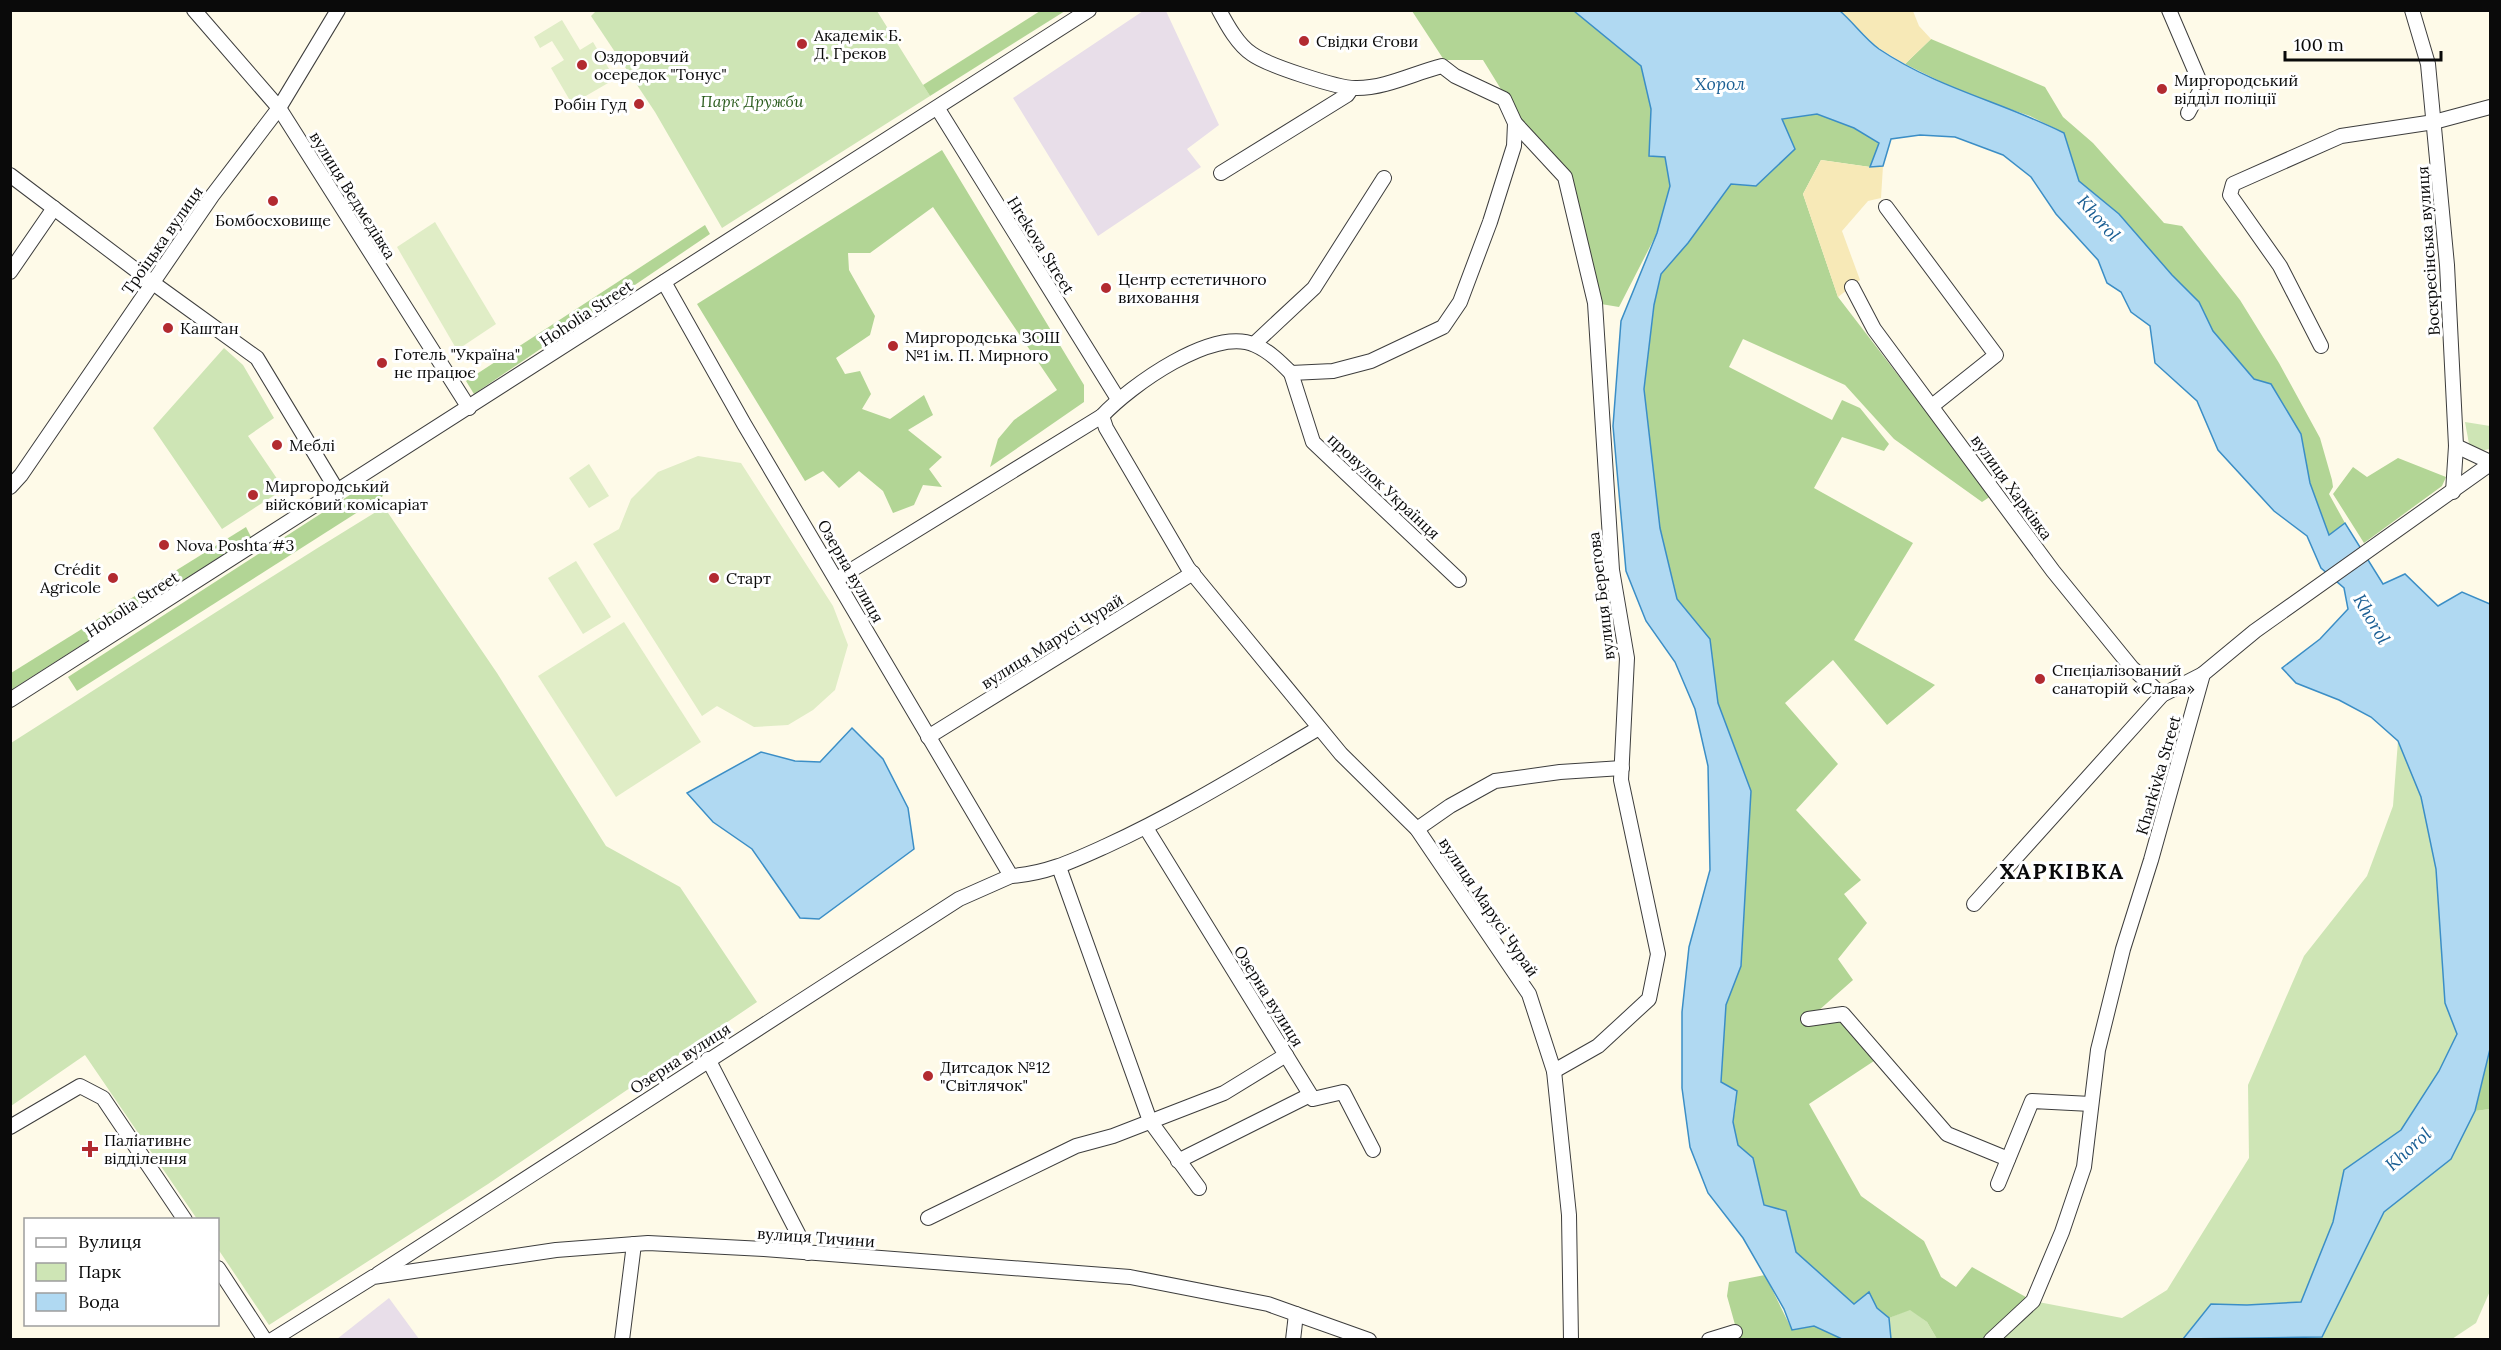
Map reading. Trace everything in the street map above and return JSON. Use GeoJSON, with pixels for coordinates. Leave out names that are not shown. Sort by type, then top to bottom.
{"type":"FeatureCollection","features":[{"type":"Feature","properties":{"kind":"street","name":"вулиця Ведмедівка"},"geometry":{"type":"LineString","coordinates":[[194,10],[279,108],[469,408]]}},
{"type":"Feature","properties":{"kind":"street","name":"Троїцька вулиця"},"geometry":{"type":"LineString","coordinates":[[10,487],[21,475],[213,196],[279,108],[338,10]]}},
{"type":"Feature","properties":{"kind":"street","name":"Hoholia Street"},"geometry":{"type":"LineString","coordinates":[[10,700],[938,109],[1089,10]]}},
{"type":"Feature","properties":{"kind":"street"},"geometry":{"type":"LineString","coordinates":[[1219,10],[1232,32],[1252,54],[1323,82],[1352,88],[1347,95],[1221,172]]}},
{"type":"Feature","properties":{"kind":"street"},"geometry":{"type":"LineString","coordinates":[[2169,10],[2202,87],[2188,113]]}},
{"type":"Feature","properties":{"kind":"street","name":"Воскресінська вулиця"},"geometry":{"type":"LineString","coordinates":[[2412,10],[2428,64],[2447,265],[2456,446],[2453,492]]}},
{"type":"Feature","properties":{"kind":"street","name":"вулиця Берегова"},"geometry":{"type":"LineString","coordinates":[[1352,88],[1386,83],[1442,66],[1455,76],[1504,99],[1515,123],[1564,177],[1595,303],[1612,570],[1626,658],[1621,780],[1658,954],[1649,999],[1598,1046],[1554,1071]]}},
{"type":"Feature","properties":{"kind":"street"},"geometry":{"type":"LineString","coordinates":[[2321,346],[2280,266],[2230,195],[2233,184],[2341,136],[2434,122],[2490,107]]}},
{"type":"Feature","properties":{"kind":"street","name":"Hrekova Street"},"geometry":{"type":"LineString","coordinates":[[938,109],[1118,399]]}},
{"type":"Feature","properties":{"kind":"street"},"geometry":{"type":"LineString","coordinates":[[837,579],[1102,416],[1118,399],[1185,354],[1234,341],[1254,344],[1276,358],[1291,373],[1333,371],[1371,361],[1443,327],[1460,302],[1491,222],[1514,146],[1515,123]]}},
{"type":"Feature","properties":{"kind":"street"},"geometry":{"type":"LineString","coordinates":[[10,175],[257,358],[338,492]]}},
{"type":"Feature","properties":{"kind":"street"},"geometry":{"type":"LineString","coordinates":[[1254,344],[1314,288],[1384,178]]}},
{"type":"Feature","properties":{"kind":"street"},"geometry":{"type":"LineString","coordinates":[[1886,207],[1996,355],[1932,406]]}},
{"type":"Feature","properties":{"kind":"street"},"geometry":{"type":"LineString","coordinates":[[10,272],[54,208]]}},
{"type":"Feature","properties":{"kind":"street","name":"Озерна вулиця"},"geometry":{"type":"LineString","coordinates":[[664,282],[744,424],[1011,876]]}},
{"type":"Feature","properties":{"kind":"street","name":"вулиця Харківка"},"geometry":{"type":"LineString","coordinates":[[1852,286],[1874,329],[2053,572],[2132,668],[2162,695]]}},
{"type":"Feature","properties":{"kind":"street","name":"провулок Українця"},"geometry":{"type":"LineString","coordinates":[[1291,373],[1313,442],[1459,580]]}},
{"type":"Feature","properties":{"kind":"street","name":"вулиця Марусі Чурай"},"geometry":{"type":"LineString","coordinates":[[1102,416],[1106,428],[1193,573],[1341,754],[1417,829],[1529,994],[1554,1071],[1569,1215],[1571,1340]]}},
{"type":"Feature","properties":{"kind":"street"},"geometry":{"type":"LineString","coordinates":[[1974,904],[2162,695],[2203,674],[2255,630],[2453,492],[2490,463],[2456,446]]}},
{"type":"Feature","properties":{"kind":"street","name":"вулиця Марусі Чурай"},"geometry":{"type":"LineString","coordinates":[[928,737],[1193,573]]}},
{"type":"Feature","properties":{"kind":"street","name":"Kharkivka Street"},"geometry":{"type":"LineString","coordinates":[[1991,1340],[2033,1301],[2062,1232],[2084,1167],[2098,1050],[2123,950],[2151,860],[2203,674]]}},
{"type":"Feature","properties":{"kind":"street","name":"Озерна вулиця"},"geometry":{"type":"LineString","coordinates":[[373,1277],[959,899],[1011,876],[1029,875],[1059,867],[1146,828],[1319,728]]}},
{"type":"Feature","properties":{"kind":"street"},"geometry":{"type":"LineString","coordinates":[[1417,829],[1450,806],[1495,781],[1560,772],[1622,768]]}},
{"type":"Feature","properties":{"kind":"street","name":"Озерна вулиця"},"geometry":{"type":"LineString","coordinates":[[1146,828],[1310,1095]]}},
{"type":"Feature","properties":{"kind":"street"},"geometry":{"type":"LineString","coordinates":[[1059,867],[1150,1121],[1199,1188]]}},
{"type":"Feature","properties":{"kind":"street"},"geometry":{"type":"LineString","coordinates":[[1808,1019],[1843,1014],[1947,1134],[2008,1160]]}},
{"type":"Feature","properties":{"kind":"street"},"geometry":{"type":"LineString","coordinates":[[928,1218],[1076,1146],[1113,1136],[1224,1094],[1286,1055]]}},
{"type":"Feature","properties":{"kind":"street"},"geometry":{"type":"LineString","coordinates":[[708,1059],[808,1252]]}},
{"type":"Feature","properties":{"kind":"street"},"geometry":{"type":"LineString","coordinates":[[10,1127],[80,1086],[103,1098],[184,1218]]}},
{"type":"Feature","properties":{"kind":"street"},"geometry":{"type":"LineString","coordinates":[[1179,1161],[1310,1095],[1313,1099],[1343,1092],[1373,1150]]}},
{"type":"Feature","properties":{"kind":"street"},"geometry":{"type":"LineString","coordinates":[[1998,1184],[2032,1101],[2091,1104]]}},
{"type":"Feature","properties":{"kind":"street"},"geometry":{"type":"LineString","coordinates":[[622,1340],[634,1244]]}},
{"type":"Feature","properties":{"kind":"street","name":"вулиця Тичини"},"geometry":{"type":"LineString","coordinates":[[272,1340],[373,1277],[556,1250],[634,1244],[808,1252],[1130,1277],[1268,1304],[1369,1340]]}},
{"type":"Feature","properties":{"kind":"street"},"geometry":{"type":"LineString","coordinates":[[219,1270],[265,1340]]}},
{"type":"Feature","properties":{"kind":"street"},"geometry":{"type":"LineString","coordinates":[[1293,1340],[1296,1314]]}},
{"type":"Feature","properties":{"kind":"street"},"geometry":{"type":"LineString","coordinates":[[1709,1340],[1735,1332]]}},
{"type":"Feature","properties":{"kind":"shaded area"},"geometry":{"type":"Polygon","coordinates":[[[1143,11],[1166,11],[1219,125],[1187,149],[1201,167],[1098,236],[1013,98],[1143,11]]]}},
{"type":"Feature","properties":{"kind":"shaded area"},"geometry":{"type":"Polygon","coordinates":[[[389,1298],[419,1339],[337,1339],[389,1298]]]}},
{"type":"Feature","properties":{"kind":"green space","name":"Парк Дружби"},"geometry":{"type":"Polygon","coordinates":[[[597,10],[877,11],[930,96],[722,228],[655,112],[591,16],[597,10]]]}},
{"type":"Feature","properties":{"kind":"green space"},"geometry":{"type":"Polygon","coordinates":[[[1040,11],[1065,11],[930,96],[923,85],[1040,11]]]}},
{"type":"Feature","properties":{"kind":"green space"},"geometry":{"type":"Polygon","coordinates":[[[1412,11],[1574,11],[1641,66],[1651,109],[1649,155],[1665,157],[1670,186],[1657,233],[1619,307],[1595,303],[1565,177],[1523,125],[1483,60],[1444,60],[1412,11]]]}},
{"type":"Feature","properties":{"kind":"green space","name":"Оздоровчий осередок \"Тонус\""},"geometry":{"type":"Polygon","coordinates":[[[562,20],[580,50],[593,42],[615,79],[572,104],[551,68],[564,60],[552,41],[540,48],[534,37],[562,20]]]}},
{"type":"Feature","properties":{"kind":"green space"},"geometry":{"type":"Polygon","coordinates":[[[1931,39],[2045,87],[2063,117],[2093,143],[2164,223],[2182,226],[2240,300],[2279,363],[2320,438],[2332,480],[2333,487],[2329,494],[2345,523],[2329,535],[2310,483],[2301,434],[2271,384],[2254,379],[2213,331],[2199,302],[2172,275],[2119,214],[2079,181],[2064,133],[2030,116],[1966,94],[1905,64],[1931,39]]]}},
{"type":"Feature","properties":{"kind":"green space"},"geometry":{"type":"Polygon","coordinates":[[[1817,114],[1854,128],[1880,143],[1870,167],[1821,160],[1803,194],[1838,297],[1991,496],[1982,502],[1894,439],[1845,385],[1743,339],[1729,367],[1832,420],[1842,400],[1860,408],[1889,444],[1884,451],[1842,437],[1814,488],[1913,543],[1854,640],[1935,685],[1887,725],[1833,660],[1785,703],[1838,764],[1796,810],[1861,880],[1844,894],[1867,923],[1838,959],[1853,980],[1809,1019],[1843,1014],[1880,1057],[1809,1104],[1861,1196],[1924,1241],[1941,1277],[1956,1287],[1972,1267],[2033,1301],[1991,1339],[1937,1339],[1927,1322],[1910,1310],[1889,1318],[1877,1308],[1854,1304],[1796,1252],[1786,1211],[1764,1205],[1753,1158],[1738,1145],[1733,1122],[1736,1104],[1721,1082],[1726,1005],[1741,966],[1751,791],[1718,703],[1710,639],[1677,599],[1660,528],[1644,389],[1654,305],[1661,274],[1688,243],[1731,184],[1756,186],[1770,171],[1782,119],[1817,114]]]}},
{"type":"Feature","properties":{"kind":"green space"},"geometry":{"type":"Polygon","coordinates":[[[942,150],[1084,385],[1084,402],[990,467],[998,439],[1014,420],[1057,390],[933,207],[870,253],[848,253],[849,270],[875,316],[870,335],[836,358],[845,374],[860,371],[871,394],[862,409],[890,419],[924,395],[933,415],[908,430],[942,457],[929,469],[942,487],[923,485],[914,505],[893,513],[883,491],[859,471],[839,488],[823,471],[805,481],[697,304],[942,150]]]}},
{"type":"Feature","properties":{"kind":"green space"},"geometry":{"type":"Polygon","coordinates":[[[435,222],[496,324],[457,350],[397,247],[435,222]]]}},
{"type":"Feature","properties":{"kind":"green space"},"geometry":{"type":"Polygon","coordinates":[[[705,225],[710,234],[474,394],[466,381],[705,225]]]}},
{"type":"Feature","properties":{"kind":"green space"},"geometry":{"type":"Polygon","coordinates":[[[224,348],[243,365],[274,418],[248,436],[284,489],[222,529],[153,428],[224,348]]]}},
{"type":"Feature","properties":{"kind":"green space"},"geometry":{"type":"Polygon","coordinates":[[[2465,422],[2490,426],[2490,449],[2479,451],[2469,444],[2465,422]]]}},
{"type":"Feature","properties":{"kind":"green space","name":"Старт"},"geometry":{"type":"Polygon","coordinates":[[[698,456],[741,463],[833,606],[848,645],[835,690],[813,710],[788,725],[754,727],[717,706],[702,716],[593,544],[619,529],[631,499],[658,472],[698,456]]]}},
{"type":"Feature","properties":{"kind":"green space"},"geometry":{"type":"Polygon","coordinates":[[[2398,458],[2446,477],[2442,486],[2364,543],[2333,494],[2353,467],[2367,477],[2398,458]]]}},
{"type":"Feature","properties":{"kind":"green space"},"geometry":{"type":"Polygon","coordinates":[[[589,464],[609,496],[589,508],[569,478],[589,464]]]}},
{"type":"Feature","properties":{"kind":"green space"},"geometry":{"type":"Polygon","coordinates":[[[373,480],[383,496],[77,691],[68,677],[373,480]]]}},
{"type":"Feature","properties":{"kind":"green space"},"geometry":{"type":"Polygon","coordinates":[[[384,507],[497,673],[606,846],[680,887],[757,1002],[488,1184],[269,1325],[219,1250],[219,1218],[196,1218],[85,1055],[11,1106],[11,743],[384,507]]]}},
{"type":"Feature","properties":{"kind":"green space"},"geometry":{"type":"Polygon","coordinates":[[[246,527],[251,537],[11,690],[11,673],[246,527]]]}},
{"type":"Feature","properties":{"kind":"green space"},"geometry":{"type":"Polygon","coordinates":[[[576,561],[611,617],[583,634],[548,578],[576,561]]]}},
{"type":"Feature","properties":{"kind":"green space"},"geometry":{"type":"Polygon","coordinates":[[[624,622],[701,742],[616,797],[538,676],[624,622]]]}},
{"type":"Feature","properties":{"kind":"green space"},"geometry":{"type":"Polygon","coordinates":[[[2398,741],[2421,797],[2436,869],[2445,1003],[2457,1034],[2439,1071],[2401,1130],[2344,1170],[2333,1222],[2301,1302],[2211,1304],[2183,1339],[1991,1340],[2033,1301],[2122,1318],[2167,1290],[2249,1158],[2248,1085],[2304,956],[2367,876],[2393,806],[2398,741]]]}},
{"type":"Feature","properties":{"kind":"green space"},"geometry":{"type":"Polygon","coordinates":[[[2490,1040],[2490,1109],[2475,1111],[2490,1040]]]}},
{"type":"Feature","properties":{"kind":"green space"},"geometry":{"type":"Polygon","coordinates":[[[2490,1109],[2490,1291],[2476,1323],[2452,1339],[2240,1340],[2322,1337],[2384,1212],[2451,1159],[2475,1111],[2490,1109]]]}},
{"type":"Feature","properties":{"kind":"green space"},"geometry":{"type":"Polygon","coordinates":[[[1765,1275],[1792,1330],[1814,1326],[1842,1339],[1739,1339],[1727,1296],[1729,1282],[1765,1275]]]}},
{"type":"Feature","properties":{"kind":"green space"},"geometry":{"type":"Polygon","coordinates":[[[1910,1309],[1927,1322],[1937,1339],[1891,1339],[1889,1318],[1910,1309]]]}},
{"type":"Feature","properties":{"kind":"sand"},"geometry":{"type":"Polygon","coordinates":[[[1840,11],[1913,11],[1919,26],[1931,39],[1905,64],[1877,47],[1840,11]]]}},
{"type":"Feature","properties":{"kind":"sand"},"geometry":{"type":"Polygon","coordinates":[[[1821,160],[1870,167],[1883,166],[1881,198],[1868,201],[1842,231],[1860,280],[1838,297],[1803,194],[1821,160]]]}},
{"type":"Feature","properties":{"kind":"water","name":"Хорол"},"geometry":{"type":"Polygon","coordinates":[[[1574,11],[1840,11],[1874,45],[1901,63],[1947,85],[2064,133],[2079,181],[2119,214],[2172,275],[2199,302],[2213,331],[2254,379],[2271,384],[2301,434],[2310,483],[2329,535],[2345,523],[2383,584],[2405,574],[2438,606],[2462,592],[2490,604],[2490,1049],[2475,1111],[2451,1159],[2384,1212],[2322,1337],[2183,1339],[2211,1304],[2301,1302],[2333,1222],[2344,1170],[2401,1130],[2439,1071],[2457,1034],[2445,1003],[2436,869],[2421,797],[2398,741],[2371,717],[2339,700],[2296,683],[2282,668],[2320,639],[2348,609],[2344,588],[2321,568],[2307,536],[2274,511],[2218,450],[2197,401],[2155,363],[2150,326],[2131,312],[2121,292],[2107,283],[2098,260],[2056,214],[2031,177],[2003,155],[1955,137],[1920,135],[1891,139],[1883,166],[1870,167],[1879,143],[1854,128],[1817,114],[1782,119],[1795,149],[1756,186],[1731,184],[1688,243],[1661,274],[1654,305],[1644,389],[1660,528],[1677,599],[1710,639],[1718,703],[1751,791],[1741,966],[1726,1005],[1721,1082],[1737,1091],[1733,1122],[1738,1145],[1753,1158],[1764,1205],[1786,1211],[1796,1252],[1854,1304],[1869,1292],[1877,1308],[1889,1318],[1891,1339],[1842,1339],[1814,1326],[1792,1330],[1784,1309],[1743,1238],[1708,1193],[1690,1147],[1682,1088],[1682,1012],[1689,947],[1710,870],[1708,766],[1695,709],[1675,662],[1646,621],[1626,571],[1613,426],[1621,321],[1657,233],[1670,186],[1665,157],[1649,156],[1651,109],[1641,66],[1574,11]]]}},
{"type":"Feature","properties":{"kind":"water"},"geometry":{"type":"Polygon","coordinates":[[[852,728],[883,759],[908,808],[914,849],[819,919],[800,918],[752,849],[713,822],[687,793],[761,752],[795,761],[820,762],[852,728]]]}},
{"type":"Feature","properties":{"kind":"place","name":"Свідки Єгови"},"geometry":{"type":"Point","coordinates":[1304,41]}},
{"type":"Feature","properties":{"kind":"place","name":"Академік Б. Д. Греков"},"geometry":{"type":"Point","coordinates":[802,44]}},
{"type":"Feature","properties":{"kind":"place","name":"Оздоровчий осередок \"Тонус\""},"geometry":{"type":"Point","coordinates":[582,65]}},
{"type":"Feature","properties":{"kind":"place","name":"Миргородський відділ поліції"},"geometry":{"type":"Point","coordinates":[2162,89]}},
{"type":"Feature","properties":{"kind":"place","name":"Робін Гуд"},"geometry":{"type":"Point","coordinates":[639,104]}},
{"type":"Feature","properties":{"kind":"place","name":"Бомбосховище"},"geometry":{"type":"Point","coordinates":[273,201]}},
{"type":"Feature","properties":{"kind":"place","name":"Центр естетичного виховання"},"geometry":{"type":"Point","coordinates":[1106,288]}},
{"type":"Feature","properties":{"kind":"place","name":"Каштан"},"geometry":{"type":"Point","coordinates":[168,328]}},
{"type":"Feature","properties":{"kind":"place","name":"Миргородська ЗОШ №1 ім. П. Мирного"},"geometry":{"type":"Point","coordinates":[893,346]}},
{"type":"Feature","properties":{"kind":"place","name":"Готель \"Україна\" не працює"},"geometry":{"type":"Point","coordinates":[382,363]}},
{"type":"Feature","properties":{"kind":"place","name":"Меблі"},"geometry":{"type":"Point","coordinates":[277,445]}},
{"type":"Feature","properties":{"kind":"place","name":"Миргородський війсковий комісаріат"},"geometry":{"type":"Point","coordinates":[253,495]}},
{"type":"Feature","properties":{"kind":"place","name":"Nova Poshta #3"},"geometry":{"type":"Point","coordinates":[164,545]}},
{"type":"Feature","properties":{"kind":"place","name":"Crédit Agricole"},"geometry":{"type":"Point","coordinates":[113,578]}},
{"type":"Feature","properties":{"kind":"place","name":"Старт"},"geometry":{"type":"Point","coordinates":[714,578]}},
{"type":"Feature","properties":{"kind":"place","name":"Спеціалізований санаторій «Слава»"},"geometry":{"type":"Point","coordinates":[2040,679]}},
{"type":"Feature","properties":{"kind":"place","name":"Дитсадок №12 \"Світлячок\""},"geometry":{"type":"Point","coordinates":[928,1076]}},
{"type":"Feature","properties":{"kind":"place","name":"Паліативне відділення"},"geometry":{"type":"Point","coordinates":[90,1149]}},
{"type":"Feature","properties":{"kind":"district","name":"ХАРКІВКА"},"geometry":{"type":"Point","coordinates":[2062,871]}},
{"type":"Feature","properties":{"kind":"water label","name":"Khorol"},"geometry":{"type":"Point","coordinates":[2099,218]}},
{"type":"Feature","properties":{"kind":"water label","name":"Khorol"},"geometry":{"type":"Point","coordinates":[2372,619]}},
{"type":"Feature","properties":{"kind":"water label","name":"Khorol"},"geometry":{"type":"Point","coordinates":[2408,1149]}}]}
